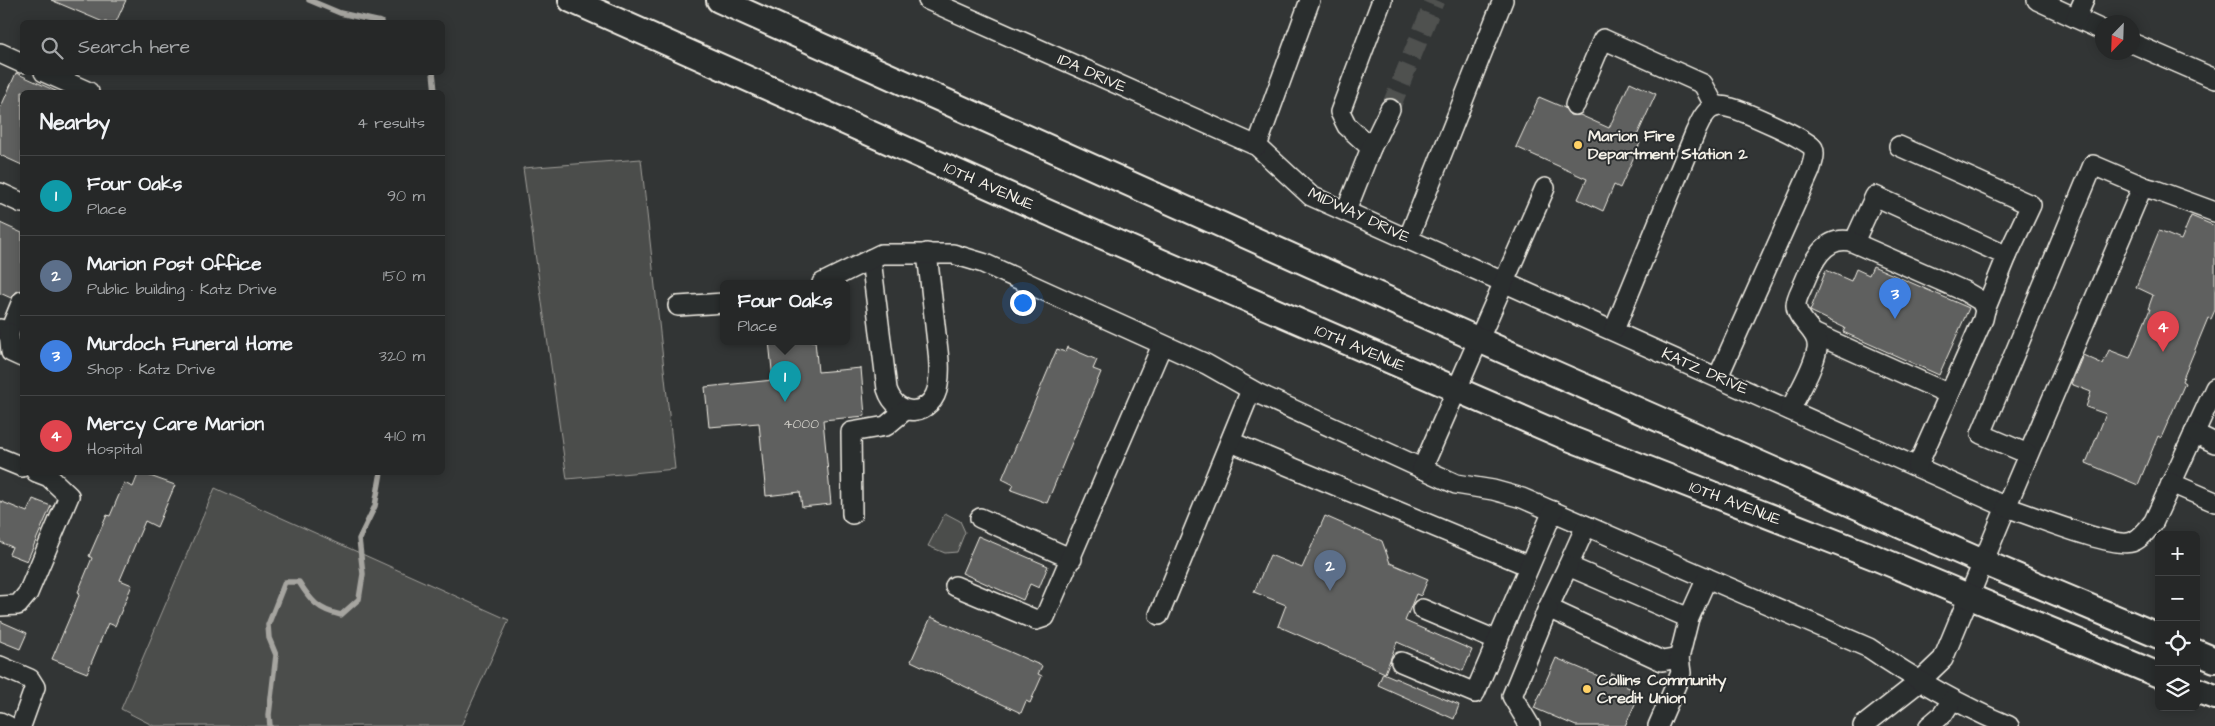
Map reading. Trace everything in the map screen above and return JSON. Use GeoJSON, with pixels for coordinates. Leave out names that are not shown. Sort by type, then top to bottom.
{"type":"FeatureCollection","features":[{"type":"Feature","properties":{"kind":"main road","name":"10TH AVENUE"},"geometry":{"type":"LineString","coordinates":[[571,0],[1067,221],[1566,438],[1969,596],[2155,673]]}},
{"type":"Feature","properties":{"kind":"main road"},"geometry":{"type":"LineString","coordinates":[[720,0],[1479,340],[1983,562],[2155,634]]}},
{"type":"Feature","properties":{"kind":"main road"},"geometry":{"type":"LineString","coordinates":[[2200,654],[2215,660]]}},
{"type":"Feature","properties":{"kind":"main road"},"geometry":{"type":"LineString","coordinates":[[2200,691],[2215,697]]}},
{"type":"Feature","properties":{"kind":"street","name":"IDA DRIVE"},"geometry":{"type":"LineString","coordinates":[[928,0],[1257,146]]}},
{"type":"Feature","properties":{"kind":"street"},"geometry":{"type":"LineString","coordinates":[[1257,146],[1310,0]]}},
{"type":"Feature","properties":{"kind":"street"},"geometry":{"type":"LineString","coordinates":[[1371,148],[1347,126],[1340,112],[1382,0]]}},
{"type":"Feature","properties":{"kind":"street"},"geometry":{"type":"LineString","coordinates":[[1408,239],[1503,0]]}},
{"type":"Feature","properties":{"kind":"street"},"geometry":{"type":"LineString","coordinates":[[2037,0],[2095,27]]}},
{"type":"Feature","properties":{"kind":"street"},"geometry":{"type":"LineString","coordinates":[[2076,18],[2084,0]]}},
{"type":"Feature","properties":{"kind":"street"},"geometry":{"type":"LineString","coordinates":[[1575,105],[1603,39],[1702,84],[1715,107]]}},
{"type":"Feature","properties":{"kind":"street"},"geometry":{"type":"LineString","coordinates":[[2140,46],[2215,79]]}},
{"type":"Feature","properties":{"kind":"street"},"geometry":{"type":"LineString","coordinates":[[0,53],[20,62]]}},
{"type":"Feature","properties":{"kind":"street"},"geometry":{"type":"LineString","coordinates":[[51,75],[84,90]]}},
{"type":"Feature","properties":{"kind":"street"},"geometry":{"type":"LineString","coordinates":[[1614,330],[1695,133],[1705,114],[1715,107],[1731,108],[1806,141],[1814,149],[1814,157],[1796,205],[1718,377]]}},
{"type":"Feature","properties":{"kind":"street"},"geometry":{"type":"LineString","coordinates":[[1346,211],[1371,148],[1390,109]]}},
{"type":"Feature","properties":{"kind":"street","name":"MIDWAY DRIVE"},"geometry":{"type":"LineString","coordinates":[[1257,146],[1311,196],[1505,281]]}},
{"type":"Feature","properties":{"kind":"street"},"geometry":{"type":"LineString","coordinates":[[1900,146],[2031,205],[2007,256],[1983,319],[1917,467]]}},
{"type":"Feature","properties":{"kind":"street"},"geometry":{"type":"LineString","coordinates":[[2028,454],[1981,434],[2093,165],[2147,188],[2215,212]]}},
{"type":"Feature","properties":{"kind":"street"},"geometry":{"type":"LineString","coordinates":[[1422,469],[1545,188]]}},
{"type":"Feature","properties":{"kind":"street"},"geometry":{"type":"LineString","coordinates":[[1863,726],[1919,682],[1942,659],[2136,200],[2141,190],[2147,188]]}},
{"type":"Feature","properties":{"kind":"street"},"geometry":{"type":"LineString","coordinates":[[0,193],[20,202]]}},
{"type":"Feature","properties":{"kind":"street"},"geometry":{"type":"LineString","coordinates":[[1854,242],[1874,196],[2007,256]]}},
{"type":"Feature","properties":{"kind":"street"},"geometry":{"type":"LineString","coordinates":[[1790,410],[1817,348],[1813,333],[1797,310],[1796,303],[1810,267],[1830,243],[1840,239],[1854,242],[1981,300],[1985,310]]}},
{"type":"Feature","properties":{"kind":"street"},"geometry":{"type":"LineString","coordinates":[[852,514],[851,432],[886,426],[904,411],[919,410],[932,402],[938,386],[939,360],[927,253]]}},
{"type":"Feature","properties":{"kind":"street"},"geometry":{"type":"LineString","coordinates":[[828,280],[881,254],[953,254],[982,263],[1206,364],[1251,390],[1456,484],[1500,492],[1553,512],[1869,648],[1919,682],[1952,700],[2010,726]]}},
{"type":"Feature","properties":{"kind":"street"},"geometry":{"type":"LineString","coordinates":[[871,259],[888,389],[891,401],[904,411]]}},
{"type":"Feature","properties":{"kind":"street","name":"KATZ DRIVE"},"geometry":{"type":"LineString","coordinates":[[1505,281],[2006,507],[2110,542],[2131,543],[2144,534],[2154,521],[2215,388]]}},
{"type":"Feature","properties":{"kind":"street"},"geometry":{"type":"LineString","coordinates":[[678,306],[720,302]]}},
{"type":"Feature","properties":{"kind":"street"},"geometry":{"type":"LineString","coordinates":[[20,304],[4,331],[12,352],[20,356]]}},
{"type":"Feature","properties":{"kind":"street"},"geometry":{"type":"LineString","coordinates":[[1813,333],[1949,394]]}},
{"type":"Feature","properties":{"kind":"street"},"geometry":{"type":"LineString","coordinates":[[956,586],[1036,620],[1045,617],[1072,559],[1162,345]]}},
{"type":"Feature","properties":{"kind":"street"},"geometry":{"type":"LineString","coordinates":[[1159,614],[1251,390]]}},
{"type":"Feature","properties":{"kind":"street"},"geometry":{"type":"LineString","coordinates":[[2194,433],[2215,443]]}},
{"type":"Feature","properties":{"kind":"street"},"geometry":{"type":"LineString","coordinates":[[1231,442],[1529,566]]}},
{"type":"Feature","properties":{"kind":"street"},"geometry":{"type":"LineString","coordinates":[[0,458],[20,466]]}},
{"type":"Feature","properties":{"kind":"street"},"geometry":{"type":"LineString","coordinates":[[0,606],[18,605],[28,593],[69,496],[49,478],[42,475]]}},
{"type":"Feature","properties":{"kind":"street"},"geometry":{"type":"LineString","coordinates":[[2171,483],[2215,502]]}},
{"type":"Feature","properties":{"kind":"street"},"geometry":{"type":"LineString","coordinates":[[1401,662],[1475,693],[1553,512]]}},
{"type":"Feature","properties":{"kind":"street"},"geometry":{"type":"LineString","coordinates":[[980,518],[1072,559]]}},
{"type":"Feature","properties":{"kind":"street"},"geometry":{"type":"LineString","coordinates":[[1530,726],[1512,696],[1548,608],[1586,526]]}},
{"type":"Feature","properties":{"kind":"street"},"geometry":{"type":"LineString","coordinates":[[1568,566],[1690,618]]}},
{"type":"Feature","properties":{"kind":"street"},"geometry":{"type":"LineString","coordinates":[[1658,726],[1681,674],[1678,658],[1690,618],[1707,578]]}},
{"type":"Feature","properties":{"kind":"street"},"geometry":{"type":"LineString","coordinates":[[1548,608],[1662,661],[1678,658]]}},
{"type":"Feature","properties":{"kind":"street"},"geometry":{"type":"LineString","coordinates":[[1422,609],[1498,641]]}},
{"type":"Feature","properties":{"kind":"street"},"geometry":{"type":"LineString","coordinates":[[0,666],[30,679],[36,687],[21,726]]}},
{"type":"Feature","properties":{"kind":"street"},"geometry":{"type":"LineString","coordinates":[[1928,726],[1944,714],[1952,700]]}},
{"type":"Feature","properties":{"kind":"street"},"geometry":{"type":"LineString","coordinates":[[0,722],[8,726]]}},
{"type":"Feature","properties":{"kind":"shaded area"},"geometry":{"type":"Polygon","coordinates":[[[641,159],[675,469],[567,479],[523,168],[641,159]]]}},
{"type":"Feature","properties":{"kind":"shaded area"},"geometry":{"type":"Polygon","coordinates":[[[215,488],[509,620],[461,726],[154,726],[121,709],[215,488]]]}},
{"type":"Feature","properties":{"kind":"shaded area"},"geometry":{"type":"Polygon","coordinates":[[[945,513],[960,521],[965,532],[957,552],[945,553],[928,546],[945,513]]]}},
{"type":"Feature","properties":{"kind":"building"},"geometry":{"type":"Polygon","coordinates":[[[51,0],[126,0],[117,20],[98,20],[51,0]]]}},
{"type":"Feature","properties":{"kind":"building"},"geometry":{"type":"Polygon","coordinates":[[[16,73],[54,90],[20,90],[20,164],[0,155],[0,109],[16,73]]]}},
{"type":"Feature","properties":{"kind":"building","name":"Marion Fire Department Station 2"},"geometry":{"type":"Polygon","coordinates":[[[1630,82],[1656,94],[1635,140],[1640,143],[1620,188],[1614,185],[1603,211],[1578,199],[1587,179],[1516,147],[1539,97],[1565,108],[1570,115],[1580,115],[1609,128],[1630,82]]]}},
{"type":"Feature","properties":{"kind":"building"},"geometry":{"type":"Polygon","coordinates":[[[2191,216],[2215,226],[2215,310],[2211,319],[2208,318],[2182,381],[2185,383],[2161,438],[2158,436],[2138,485],[2086,463],[2106,414],[2086,407],[2091,392],[2071,384],[2083,355],[2103,364],[2109,350],[2130,358],[2150,309],[2148,309],[2153,295],[2136,287],[2159,231],[2181,240],[2191,216]]]}},
{"type":"Feature","properties":{"kind":"building"},"geometry":{"type":"Polygon","coordinates":[[[0,223],[20,232],[20,291],[11,298],[0,293],[0,223]]]}},
{"type":"Feature","properties":{"kind":"building"},"geometry":{"type":"Polygon","coordinates":[[[1873,266],[1969,308],[1939,375],[1843,332],[1845,328],[1810,311],[1826,270],[1851,281],[1856,269],[1869,275],[1873,266]]]}},
{"type":"Feature","properties":{"kind":"building"},"geometry":{"type":"Polygon","coordinates":[[[769,345],[815,345],[818,372],[861,368],[865,416],[823,420],[831,504],[802,507],[800,492],[766,496],[759,423],[709,427],[705,387],[773,380],[769,345]]]}},
{"type":"Feature","properties":{"kind":"building"},"geometry":{"type":"Polygon","coordinates":[[[1067,347],[1097,360],[1093,369],[1101,372],[1047,503],[1011,490],[1014,485],[1002,479],[1057,349],[1065,352],[1067,347]]]}},
{"type":"Feature","properties":{"kind":"building"},"geometry":{"type":"Polygon","coordinates":[[[138,475],[147,475],[175,485],[157,527],[145,521],[120,580],[132,585],[115,626],[108,623],[87,673],[52,659],[80,593],[78,592],[92,558],[89,556],[107,515],[110,516],[124,483],[133,487],[138,475]]]}},
{"type":"Feature","properties":{"kind":"building"},"geometry":{"type":"Polygon","coordinates":[[[33,499],[51,506],[27,561],[9,554],[12,547],[0,542],[0,501],[27,512],[33,499]]]}},
{"type":"Feature","properties":{"kind":"building"},"geometry":{"type":"Polygon","coordinates":[[[1325,516],[1382,541],[1390,563],[1428,579],[1421,596],[1416,594],[1405,621],[1472,650],[1463,671],[1397,642],[1385,673],[1278,626],[1286,605],[1254,592],[1270,555],[1302,568],[1325,516]]]}},
{"type":"Feature","properties":{"kind":"building"},"geometry":{"type":"Polygon","coordinates":[[[978,536],[1048,566],[1039,588],[1030,584],[1023,600],[962,573],[978,536]]]}},
{"type":"Feature","properties":{"kind":"building"},"geometry":{"type":"Polygon","coordinates":[[[931,617],[1042,666],[1038,674],[1042,676],[1030,703],[1026,701],[1021,713],[911,661],[931,617]]]}},
{"type":"Feature","properties":{"kind":"building"},"geometry":{"type":"Polygon","coordinates":[[[0,621],[27,633],[20,649],[0,641],[0,621]]]}},
{"type":"Feature","properties":{"kind":"building","name":"Collins Community Credit Union"},"geometry":{"type":"Polygon","coordinates":[[[1556,658],[1608,680],[1611,673],[1627,681],[1625,686],[1640,693],[1625,726],[1576,726],[1534,708],[1556,658]]]}},
{"type":"Feature","properties":{"kind":"building"},"geometry":{"type":"Polygon","coordinates":[[[1383,673],[1459,705],[1454,719],[1378,685],[1383,673]]]}},
{"type":"Feature","properties":{"kind":"waterway"},"geometry":{"type":"LineString","coordinates":[[309,0],[340,13],[372,20]]}},
{"type":"Feature","properties":{"kind":"waterway"},"geometry":{"type":"LineString","coordinates":[[433,75],[435,90]]}},
{"type":"Feature","properties":{"kind":"waterway"},"geometry":{"type":"LineString","coordinates":[[270,726],[269,715],[276,655],[269,638],[268,625],[285,582],[299,582],[316,604],[341,615],[359,599],[363,574],[359,539],[375,506],[380,475]]}},
{"type":"Feature","properties":{"kind":"tunnel"},"geometry":{"type":"LineString","coordinates":[[1390,109],[1435,0]]}},
{"type":"Feature","properties":{"kind":"place","name":"Marion Fire Department Station 2"},"geometry":{"type":"Point","coordinates":[1578,145]}},
{"type":"Feature","properties":{"kind":"place","name":"Murdoch Funeral Home"},"geometry":{"type":"Point","coordinates":[1895,319]}},
{"type":"Feature","properties":{"kind":"place","name":"Mercy Care Marion"},"geometry":{"type":"Point","coordinates":[2163,352]}},
{"type":"Feature","properties":{"kind":"place","name":"Four Oaks"},"geometry":{"type":"Point","coordinates":[785,402]}},
{"type":"Feature","properties":{"kind":"place","name":"Marion Post Office"},"geometry":{"type":"Point","coordinates":[1330,591]}},
{"type":"Feature","properties":{"kind":"place","name":"Collins Community Credit Union"},"geometry":{"type":"Point","coordinates":[1587,689]}}]}
